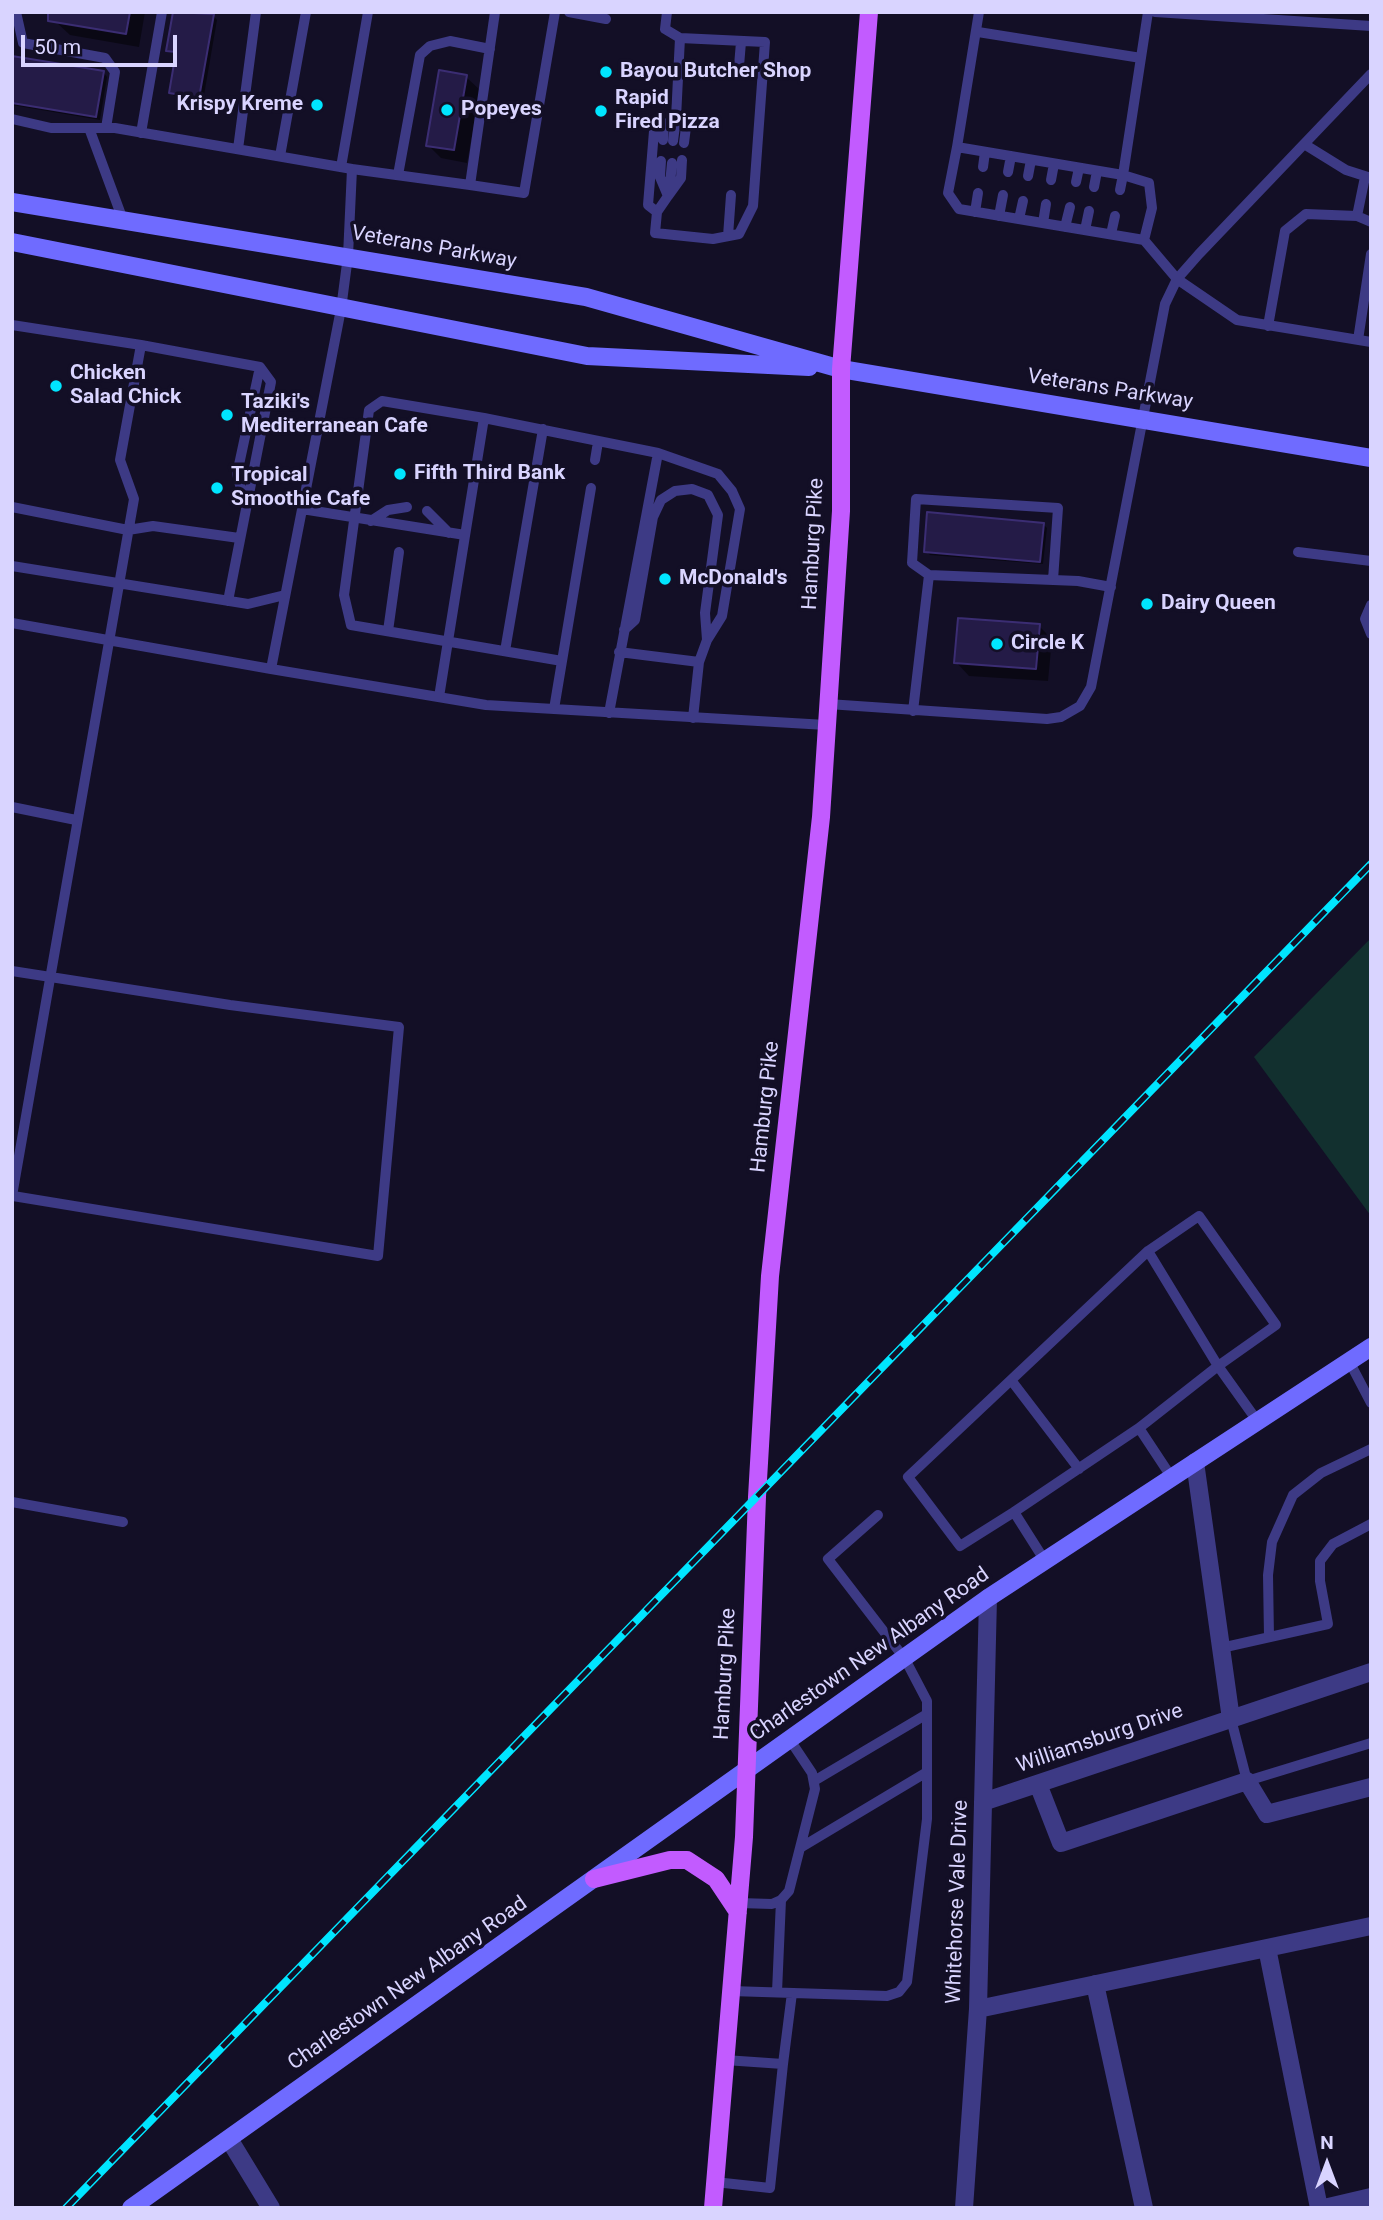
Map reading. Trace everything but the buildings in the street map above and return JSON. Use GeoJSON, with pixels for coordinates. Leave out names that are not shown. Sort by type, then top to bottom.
{"type":"FeatureCollection","features":[{"type":"Feature","properties":{"kind":"main road","name":"Hamburg Pike"},"geometry":{"type":"LineString","coordinates":[[713,2208],[744,1837],[770,1276],[821,817],[841,511],[841,369],[869,12]]}},
{"type":"Feature","properties":{"kind":"main road","name":"Veterans Parkway"},"geometry":{"type":"LineString","coordinates":[[12,202],[586,297],[841,369]]}},
{"type":"Feature","properties":{"kind":"main road","name":"Veterans Parkway"},"geometry":{"type":"LineString","coordinates":[[12,242],[587,356],[841,369],[1371,457]]}},
{"type":"Feature","properties":{"kind":"main road","name":"Charlestown New Albany Road"},"geometry":{"type":"LineString","coordinates":[[131,2208],[988,1598],[1371,1347]]}},
{"type":"Feature","properties":{"kind":"main road"},"geometry":{"type":"LineString","coordinates":[[594,1879],[670,1860],[687,1860],[716,1879],[738,1908]]}},
{"type":"Feature","properties":{"kind":"street"},"geometry":{"type":"LineString","coordinates":[[1195,1462],[1231,1719]]}},
{"type":"Feature","properties":{"kind":"street","name":"Whitehorse Vale Drive"},"geometry":{"type":"LineString","coordinates":[[964,2208],[978,2009],[988,1598]]}},
{"type":"Feature","properties":{"kind":"street","name":"Williamsburg Drive"},"geometry":{"type":"LineString","coordinates":[[983,1802],[1371,1672]]}},
{"type":"Feature","properties":{"kind":"street"},"geometry":{"type":"LineString","coordinates":[[1038,1784],[1061,1843],[1247,1781],[1267,1814],[1371,1787]]}},
{"type":"Feature","properties":{"kind":"street"},"geometry":{"type":"LineString","coordinates":[[978,2009],[1371,1926]]}},
{"type":"Feature","properties":{"kind":"street"},"geometry":{"type":"LineString","coordinates":[[1267,1948],[1321,2208],[1371,2197]]}},
{"type":"Feature","properties":{"kind":"street"},"geometry":{"type":"LineString","coordinates":[[1095,1984],[1144,2208]]}},
{"type":"Feature","properties":{"kind":"street"},"geometry":{"type":"LineString","coordinates":[[229,2139],[271,2208]]}},
{"type":"Feature","properties":{"kind":"lane"},"geometry":{"type":"LineString","coordinates":[[16,12],[23,43],[105,58],[115,72],[106,128]]}},
{"type":"Feature","properties":{"kind":"lane"},"geometry":{"type":"LineString","coordinates":[[141,133],[162,12]]}},
{"type":"Feature","properties":{"kind":"lane"},"geometry":{"type":"LineString","coordinates":[[238,149],[256,12]]}},
{"type":"Feature","properties":{"kind":"lane"},"geometry":{"type":"LineString","coordinates":[[280,156],[306,12]]}},
{"type":"Feature","properties":{"kind":"lane"},"geometry":{"type":"LineString","coordinates":[[271,668],[341,309],[348,256],[346,168],[368,12]]}},
{"type":"Feature","properties":{"kind":"lane"},"geometry":{"type":"LineString","coordinates":[[470,184],[495,12]]}},
{"type":"Feature","properties":{"kind":"lane"},"geometry":{"type":"LineString","coordinates":[[12,119],[51,128],[106,128],[346,168],[524,192],[555,12]]}},
{"type":"Feature","properties":{"kind":"lane"},"geometry":{"type":"LineString","coordinates":[[569,12],[606,19]]}},
{"type":"Feature","properties":{"kind":"lane"},"geometry":{"type":"LineString","coordinates":[[667,12],[666,29],[680,38],[765,42],[753,206],[738,234],[713,239],[655,233],[657,212],[681,178],[672,162],[660,177],[668,196]]}},
{"type":"Feature","properties":{"kind":"lane"},"geometry":{"type":"LineString","coordinates":[[979,12],[978,32],[948,193],[959,209],[1144,240],[1177,279],[1237,320],[1371,342]]}},
{"type":"Feature","properties":{"kind":"lane"},"geometry":{"type":"LineString","coordinates":[[1120,190],[1148,12]]}},
{"type":"Feature","properties":{"kind":"lane"},"geometry":{"type":"LineString","coordinates":[[1155,12],[1371,26]]}},
{"type":"Feature","properties":{"kind":"lane"},"geometry":{"type":"LineString","coordinates":[[978,32],[1141,58]]}},
{"type":"Feature","properties":{"kind":"lane"},"geometry":{"type":"LineString","coordinates":[[664,125],[674,141],[680,38]]}},
{"type":"Feature","properties":{"kind":"lane"},"geometry":{"type":"LineString","coordinates":[[398,175],[420,55],[430,46],[450,41],[490,49]]}},
{"type":"Feature","properties":{"kind":"lane"},"geometry":{"type":"LineString","coordinates":[[739,66],[741,42]]}},
{"type":"Feature","properties":{"kind":"lane"},"geometry":{"type":"LineString","coordinates":[[828,704],[1047,719],[1072,713],[1080,706],[1091,687],[1165,304],[1177,279],[1371,74]]}},
{"type":"Feature","properties":{"kind":"lane"},"geometry":{"type":"LineString","coordinates":[[657,212],[648,205],[654,131],[676,118]]}},
{"type":"Feature","properties":{"kind":"lane"},"geometry":{"type":"LineString","coordinates":[[89,128],[123,220]]}},
{"type":"Feature","properties":{"kind":"lane"},"geometry":{"type":"LineString","coordinates":[[1304,144],[1346,170],[1368,177],[1357,216]]}},
{"type":"Feature","properties":{"kind":"lane"},"geometry":{"type":"LineString","coordinates":[[957,147],[1123,175],[1149,183],[1152,208],[1144,240]]}},
{"type":"Feature","properties":{"kind":"lane"},"geometry":{"type":"LineString","coordinates":[[983,167],[985,152]]}},
{"type":"Feature","properties":{"kind":"lane"},"geometry":{"type":"LineString","coordinates":[[1008,172],[1011,156]]}},
{"type":"Feature","properties":{"kind":"lane"},"geometry":{"type":"LineString","coordinates":[[1028,176],[1031,160]]}},
{"type":"Feature","properties":{"kind":"lane"},"geometry":{"type":"LineString","coordinates":[[1051,180],[1054,164]]}},
{"type":"Feature","properties":{"kind":"lane"},"geometry":{"type":"LineString","coordinates":[[1076,183],[1079,167]]}},
{"type":"Feature","properties":{"kind":"lane"},"geometry":{"type":"LineString","coordinates":[[1094,187],[1097,171]]}},
{"type":"Feature","properties":{"kind":"lane"},"geometry":{"type":"LineString","coordinates":[[975,212],[978,193]]}},
{"type":"Feature","properties":{"kind":"lane"},"geometry":{"type":"LineString","coordinates":[[728,236],[731,195]]}},
{"type":"Feature","properties":{"kind":"lane"},"geometry":{"type":"LineString","coordinates":[[999,216],[1003,195]]}},
{"type":"Feature","properties":{"kind":"lane"},"geometry":{"type":"LineString","coordinates":[[1019,219],[1023,201]]}},
{"type":"Feature","properties":{"kind":"lane"},"geometry":{"type":"LineString","coordinates":[[1043,223],[1046,204]]}},
{"type":"Feature","properties":{"kind":"lane"},"geometry":{"type":"LineString","coordinates":[[1065,227],[1070,207]]}},
{"type":"Feature","properties":{"kind":"lane"},"geometry":{"type":"LineString","coordinates":[[1085,230],[1089,211]]}},
{"type":"Feature","properties":{"kind":"lane"},"geometry":{"type":"LineString","coordinates":[[1268,326],[1285,231],[1306,214],[1357,216],[1371,222]]}},
{"type":"Feature","properties":{"kind":"lane"},"geometry":{"type":"LineString","coordinates":[[1111,234],[1115,216]]}},
{"type":"Feature","properties":{"kind":"lane"},"geometry":{"type":"LineString","coordinates":[[1358,340],[1371,254]]}},
{"type":"Feature","properties":{"kind":"lane"},"geometry":{"type":"LineString","coordinates":[[12,325],[260,367],[271,382],[228,601]]}},
{"type":"Feature","properties":{"kind":"lane"},"geometry":{"type":"LineString","coordinates":[[12,971],[49,976],[230,1005],[399,1027],[378,1256],[13,1196],[49,976],[76,820],[134,499],[120,460],[141,345]]}},
{"type":"Feature","properties":{"kind":"lane"},"geometry":{"type":"LineString","coordinates":[[562,660],[351,625],[344,594],[369,410],[383,401],[484,418],[657,453],[718,474],[732,491],[740,509],[722,616],[707,640],[699,662],[693,718]]}},
{"type":"Feature","properties":{"kind":"lane"},"geometry":{"type":"LineString","coordinates":[[439,697],[484,418]]}},
{"type":"Feature","properties":{"kind":"lane"},"geometry":{"type":"LineString","coordinates":[[505,652],[543,429]]}},
{"type":"Feature","properties":{"kind":"lane"},"geometry":{"type":"LineString","coordinates":[[595,460],[598,442]]}},
{"type":"Feature","properties":{"kind":"lane"},"geometry":{"type":"LineString","coordinates":[[609,713],[657,453]]}},
{"type":"Feature","properties":{"kind":"lane"},"geometry":{"type":"LineString","coordinates":[[554,709],[590,488]]}},
{"type":"Feature","properties":{"kind":"lane"},"geometry":{"type":"LineString","coordinates":[[623,630],[635,620],[653,517],[661,500],[675,491],[692,489],[708,495],[718,515],[705,613],[707,640]]}},
{"type":"Feature","properties":{"kind":"lane"},"geometry":{"type":"LineString","coordinates":[[1053,580],[1058,508],[916,499],[912,563],[929,575],[1053,580],[1111,587]]}},
{"type":"Feature","properties":{"kind":"lane"},"geometry":{"type":"LineString","coordinates":[[12,507],[128,530],[153,526],[239,538]]}},
{"type":"Feature","properties":{"kind":"lane"},"geometry":{"type":"LineString","coordinates":[[371,521],[388,510],[407,507]]}},
{"type":"Feature","properties":{"kind":"lane"},"geometry":{"type":"LineString","coordinates":[[302,509],[465,536]]}},
{"type":"Feature","properties":{"kind":"lane"},"geometry":{"type":"LineString","coordinates":[[427,511],[449,533]]}},
{"type":"Feature","properties":{"kind":"lane"},"geometry":{"type":"LineString","coordinates":[[388,631],[399,552]]}},
{"type":"Feature","properties":{"kind":"lane"},"geometry":{"type":"LineString","coordinates":[[1298,552],[1371,561]]}},
{"type":"Feature","properties":{"kind":"lane"},"geometry":{"type":"LineString","coordinates":[[12,566],[248,604],[285,594]]}},
{"type":"Feature","properties":{"kind":"lane"},"geometry":{"type":"LineString","coordinates":[[913,711],[929,575]]}},
{"type":"Feature","properties":{"kind":"lane"},"geometry":{"type":"LineString","coordinates":[[1371,605],[1365,619],[1371,634]]}},
{"type":"Feature","properties":{"kind":"lane"},"geometry":{"type":"LineString","coordinates":[[12,623],[486,705],[826,725]]}},
{"type":"Feature","properties":{"kind":"lane"},"geometry":{"type":"LineString","coordinates":[[619,652],[699,662]]}},
{"type":"Feature","properties":{"kind":"lane"},"geometry":{"type":"LineString","coordinates":[[12,807],[76,820]]}},
{"type":"Feature","properties":{"kind":"lane"},"geometry":{"type":"LineString","coordinates":[[1199,1216],[1276,1325],[1217,1366],[1139,1428],[960,1546],[908,1477],[1148,1251],[1199,1216]]}},
{"type":"Feature","properties":{"kind":"lane"},"geometry":{"type":"LineString","coordinates":[[1148,1251],[1217,1366],[1258,1422]]}},
{"type":"Feature","properties":{"kind":"lane"},"geometry":{"type":"LineString","coordinates":[[1349,1361],[1371,1403]]}},
{"type":"Feature","properties":{"kind":"lane"},"geometry":{"type":"LineString","coordinates":[[1011,1380],[1079,1469]]}},
{"type":"Feature","properties":{"kind":"lane"},"geometry":{"type":"LineString","coordinates":[[1139,1428],[1172,1478]]}},
{"type":"Feature","properties":{"kind":"lane"},"geometry":{"type":"LineString","coordinates":[[1269,1637],[1268,1575],[1272,1542],[1293,1495],[1321,1473],[1371,1449]]}},
{"type":"Feature","properties":{"kind":"lane"},"geometry":{"type":"LineString","coordinates":[[12,1502],[123,1522]]}},
{"type":"Feature","properties":{"kind":"lane"},"geometry":{"type":"LineString","coordinates":[[1014,1512],[1045,1561]]}},
{"type":"Feature","properties":{"kind":"lane"},"geometry":{"type":"LineString","coordinates":[[732,1991],[887,1996],[899,1992],[907,1982],[927,1819],[927,1701],[905,1659],[828,1559],[878,1515]]}},
{"type":"Feature","properties":{"kind":"lane"},"geometry":{"type":"LineString","coordinates":[[1221,1648],[1328,1624],[1320,1581],[1320,1561],[1333,1544],[1371,1524]]}},
{"type":"Feature","properties":{"kind":"lane"},"geometry":{"type":"LineString","coordinates":[[814,1781],[927,1714]]}},
{"type":"Feature","properties":{"kind":"lane"},"geometry":{"type":"LineString","coordinates":[[1231,1719],[1247,1781],[1371,1743]]}},
{"type":"Feature","properties":{"kind":"lane"},"geometry":{"type":"LineString","coordinates":[[738,1908],[772,1904],[781,1900],[789,1891],[811,1812],[814,1781],[790,1740]]}},
{"type":"Feature","properties":{"kind":"lane"},"geometry":{"type":"LineString","coordinates":[[800,1848],[927,1772]]}},
{"type":"Feature","properties":{"kind":"lane"},"geometry":{"type":"LineString","coordinates":[[777,1992],[781,1900]]}},
{"type":"Feature","properties":{"kind":"lane"},"geometry":{"type":"LineString","coordinates":[[715,2182],[770,2188],[793,1993]]}},
{"type":"Feature","properties":{"kind":"lane"},"geometry":{"type":"LineString","coordinates":[[725,2060],[783,2064]]}},
{"type":"Feature","properties":{"kind":"green space"},"geometry":{"type":"Polygon","coordinates":[[[1371,938],[1371,1216],[1254,1057],[1371,938]]]}},
{"type":"Feature","properties":{"kind":"railway"},"geometry":{"type":"LineString","coordinates":[[66,2208],[1371,864]]}},
{"type":"Feature","properties":{"kind":"place","name":"Bayou Butcher Shop"},"geometry":{"type":"Point","coordinates":[606,72]}},
{"type":"Feature","properties":{"kind":"place","name":"Krispy Kreme"},"geometry":{"type":"Point","coordinates":[317,105]}},
{"type":"Feature","properties":{"kind":"place","name":"Popeyes"},"geometry":{"type":"Point","coordinates":[447,110]}},
{"type":"Feature","properties":{"kind":"place","name":"Rapid Fired Pizza"},"geometry":{"type":"Point","coordinates":[601,111]}},
{"type":"Feature","properties":{"kind":"place","name":"Chicken Salad Chick"},"geometry":{"type":"Point","coordinates":[56,386]}},
{"type":"Feature","properties":{"kind":"place","name":"Taziki's Mediterranean Cafe"},"geometry":{"type":"Point","coordinates":[227,415]}},
{"type":"Feature","properties":{"kind":"place","name":"Fifth Third Bank"},"geometry":{"type":"Point","coordinates":[400,474]}},
{"type":"Feature","properties":{"kind":"place","name":"Tropical Smoothie Cafe"},"geometry":{"type":"Point","coordinates":[217,488]}},
{"type":"Feature","properties":{"kind":"place","name":"McDonald's"},"geometry":{"type":"Point","coordinates":[665,579]}},
{"type":"Feature","properties":{"kind":"place","name":"Dairy Queen"},"geometry":{"type":"Point","coordinates":[1147,604]}},
{"type":"Feature","properties":{"kind":"place","name":"Circle K"},"geometry":{"type":"Point","coordinates":[997,644]}}]}
